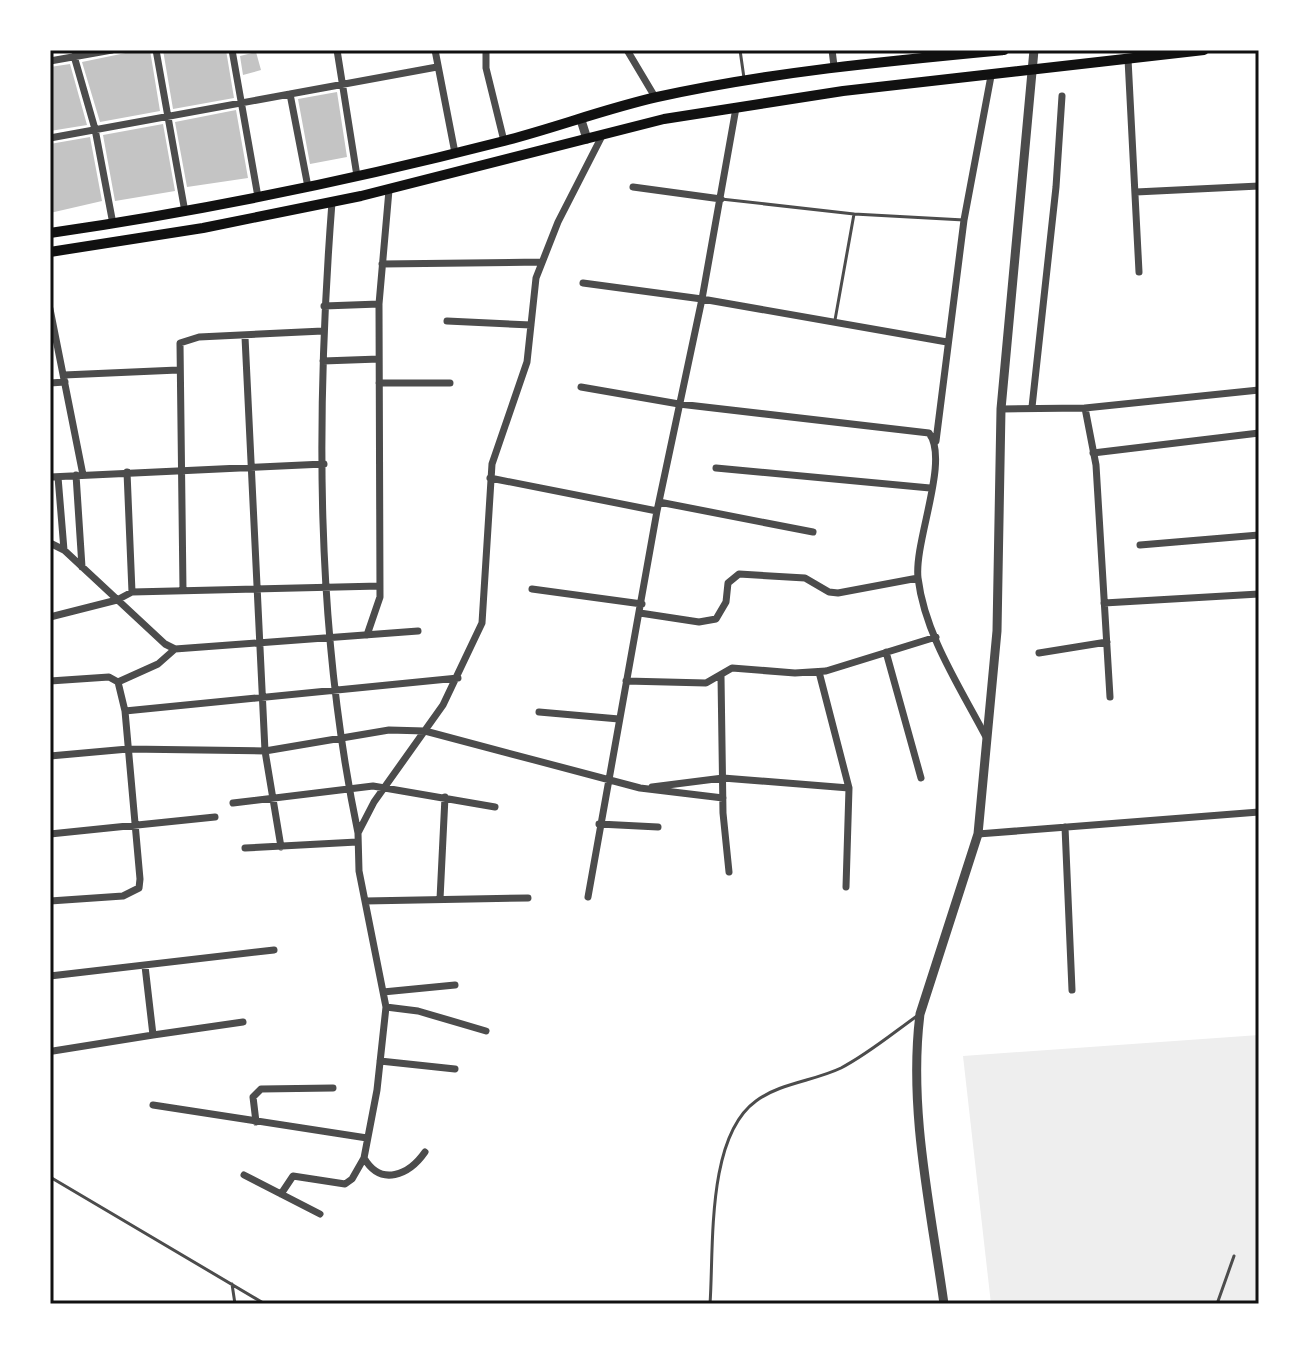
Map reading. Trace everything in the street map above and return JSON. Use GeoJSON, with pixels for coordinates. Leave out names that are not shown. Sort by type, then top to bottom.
{"type":"FeatureCollection","features":[{"type":"Feature","properties":{"kind":"main road"},"geometry":{"type":"LineString","coordinates":[[50,233],[185,212],[357,176],[504,141],[655,97],[834,66],[1004,50]]}},
{"type":"Feature","properties":{"kind":"main road"},"geometry":{"type":"LineString","coordinates":[[50,252],[203,228],[389,190],[664,119],[843,91],[1204,50]]}},
{"type":"Feature","properties":{"kind":"street"},"geometry":{"type":"LineString","coordinates":[[50,61],[112,50]]}},
{"type":"Feature","properties":{"kind":"street"},"geometry":{"type":"LineString","coordinates":[[156,50],[185,212]]}},
{"type":"Feature","properties":{"kind":"street"},"geometry":{"type":"LineString","coordinates":[[232,50],[258,197]]}},
{"type":"Feature","properties":{"kind":"street"},"geometry":{"type":"LineString","coordinates":[[337,50],[361,196]]}},
{"type":"Feature","properties":{"kind":"street"},"geometry":{"type":"LineString","coordinates":[[435,50],[455,153]]}},
{"type":"Feature","properties":{"kind":"street"},"geometry":{"type":"LineString","coordinates":[[486,50],[486,68],[504,141]]}},
{"type":"Feature","properties":{"kind":"street"},"geometry":{"type":"LineString","coordinates":[[627,50],[655,97]]}},
{"type":"Feature","properties":{"kind":"street"},"geometry":{"type":"LineString","coordinates":[[832,50],[834,66]]}},
{"type":"Feature","properties":{"kind":"street"},"geometry":{"type":"LineString","coordinates":[[944,1304],[917,1076],[920,1014],[978,834],[997,631],[1001,409],[1034,50]]}},
{"type":"Feature","properties":{"kind":"street"},"geometry":{"type":"LineString","coordinates":[[74,56],[95,129],[113,224]]}},
{"type":"Feature","properties":{"kind":"street"},"geometry":{"type":"LineString","coordinates":[[1128,59],[1139,272]]}},
{"type":"Feature","properties":{"kind":"street"},"geometry":{"type":"LineString","coordinates":[[50,138],[437,67]]}},
{"type":"Feature","properties":{"kind":"street"},"geometry":{"type":"LineString","coordinates":[[987,739],[936,637],[918,578],[964,220],[991,76]]}},
{"type":"Feature","properties":{"kind":"street"},"geometry":{"type":"LineString","coordinates":[[290,94],[308,187]]}},
{"type":"Feature","properties":{"kind":"street"},"geometry":{"type":"LineString","coordinates":[[1032,407],[1056,187],[1062,96]]}},
{"type":"Feature","properties":{"kind":"street"},"geometry":{"type":"LineString","coordinates":[[588,897],[606,779],[702,299],[736,108]]}},
{"type":"Feature","properties":{"kind":"street"},"geometry":{"type":"LineString","coordinates":[[581,120],[587,139]]}},
{"type":"Feature","properties":{"kind":"street"},"geometry":{"type":"LineString","coordinates":[[358,833],[458,678],[482,623],[490,478],[495,452],[523,377],[541,262],[603,134]]}},
{"type":"Feature","properties":{"kind":"street"},"geometry":{"type":"LineString","coordinates":[[1136,192],[1259,186]]}},
{"type":"Feature","properties":{"kind":"street"},"geometry":{"type":"LineString","coordinates":[[633,187],[721,199]]}},
{"type":"Feature","properties":{"kind":"street"},"geometry":{"type":"LineString","coordinates":[[367,635],[379,608],[379,304],[389,190]]}},
{"type":"Feature","properties":{"kind":"street"},"geometry":{"type":"LineString","coordinates":[[281,1194],[293,1176],[345,1184],[352,1179],[364,1158],[386,1007],[365,901],[358,833],[340,738],[328,639],[323,331],[332,202]]}},
{"type":"Feature","properties":{"kind":"street"},"geometry":{"type":"LineString","coordinates":[[382,264],[541,262]]}},
{"type":"Feature","properties":{"kind":"street"},"geometry":{"type":"LineString","coordinates":[[583,283],[702,299],[947,342]]}},
{"type":"Feature","properties":{"kind":"street"},"geometry":{"type":"LineString","coordinates":[[324,306],[379,304]]}},
{"type":"Feature","properties":{"kind":"street"},"geometry":{"type":"LineString","coordinates":[[50,309],[80,475],[82,567]]}},
{"type":"Feature","properties":{"kind":"street"},"geometry":{"type":"LineString","coordinates":[[447,321],[531,325]]}},
{"type":"Feature","properties":{"kind":"street"},"geometry":{"type":"LineString","coordinates":[[183,590],[180,343],[188,338],[323,331]]}},
{"type":"Feature","properties":{"kind":"street"},"geometry":{"type":"LineString","coordinates":[[245,337],[261,696],[271,798],[281,847]]}},
{"type":"Feature","properties":{"kind":"street"},"geometry":{"type":"LineString","coordinates":[[323,361],[379,359]]}},
{"type":"Feature","properties":{"kind":"street"},"geometry":{"type":"LineString","coordinates":[[50,383],[64,378],[178,370]]}},
{"type":"Feature","properties":{"kind":"street"},"geometry":{"type":"LineString","coordinates":[[379,383],[450,383]]}},
{"type":"Feature","properties":{"kind":"street"},"geometry":{"type":"LineString","coordinates":[[581,387],[679,404],[922,429],[929,433],[936,445]]}},
{"type":"Feature","properties":{"kind":"street"},"geometry":{"type":"LineString","coordinates":[[1001,409],[1085,408],[1259,390]]}},
{"type":"Feature","properties":{"kind":"street"},"geometry":{"type":"LineString","coordinates":[[1085,408],[1093,453],[1110,697]]}},
{"type":"Feature","properties":{"kind":"street"},"geometry":{"type":"LineString","coordinates":[[1093,453],[1259,433]]}},
{"type":"Feature","properties":{"kind":"street"},"geometry":{"type":"LineString","coordinates":[[64,550],[54,477],[324,464]]}},
{"type":"Feature","properties":{"kind":"street"},"geometry":{"type":"LineString","coordinates":[[716,468],[930,488]]}},
{"type":"Feature","properties":{"kind":"street"},"geometry":{"type":"LineString","coordinates":[[127,472],[132,592]]}},
{"type":"Feature","properties":{"kind":"street"},"geometry":{"type":"LineString","coordinates":[[490,478],[813,532]]}},
{"type":"Feature","properties":{"kind":"street"},"geometry":{"type":"LineString","coordinates":[[1140,545],[1259,535]]}},
{"type":"Feature","properties":{"kind":"street"},"geometry":{"type":"LineString","coordinates":[[50,543],[64,550],[165,644],[175,649],[418,631]]}},
{"type":"Feature","properties":{"kind":"street"},"geometry":{"type":"LineString","coordinates":[[532,589],[699,622],[716,619],[726,602],[728,583],[739,574],[805,578],[829,592],[838,593],[918,578]]}},
{"type":"Feature","properties":{"kind":"street"},"geometry":{"type":"LineString","coordinates":[[50,617],[117,600],[132,592],[380,586]]}},
{"type":"Feature","properties":{"kind":"street"},"geometry":{"type":"LineString","coordinates":[[1104,603],[1176,596],[1259,594]]}},
{"type":"Feature","properties":{"kind":"street"},"geometry":{"type":"LineString","coordinates":[[626,681],[706,683],[732,668],[740,667],[819,672],[936,637]]}},
{"type":"Feature","properties":{"kind":"street"},"geometry":{"type":"LineString","coordinates":[[1039,653],[1107,642]]}},
{"type":"Feature","properties":{"kind":"street"},"geometry":{"type":"LineString","coordinates":[[118,682],[158,664],[175,649]]}},
{"type":"Feature","properties":{"kind":"street"},"geometry":{"type":"LineString","coordinates":[[886,652],[921,778]]}},
{"type":"Feature","properties":{"kind":"street"},"geometry":{"type":"LineString","coordinates":[[819,672],[849,788],[846,887]]}},
{"type":"Feature","properties":{"kind":"street"},"geometry":{"type":"LineString","coordinates":[[721,676],[723,798],[729,872]]}},
{"type":"Feature","properties":{"kind":"street"},"geometry":{"type":"LineString","coordinates":[[50,681],[109,677],[118,682],[125,711],[139,888],[123,896],[50,901]]}},
{"type":"Feature","properties":{"kind":"street"},"geometry":{"type":"LineString","coordinates":[[125,711],[458,678]]}},
{"type":"Feature","properties":{"kind":"street"},"geometry":{"type":"LineString","coordinates":[[539,712],[619,719]]}},
{"type":"Feature","properties":{"kind":"street"},"geometry":{"type":"LineString","coordinates":[[50,756],[128,749],[265,751],[389,730],[425,731],[513,757],[640,788],[723,798]]}},
{"type":"Feature","properties":{"kind":"street"},"geometry":{"type":"LineString","coordinates":[[640,788],[723,778],[849,788]]}},
{"type":"Feature","properties":{"kind":"street"},"geometry":{"type":"LineString","coordinates":[[233,803],[386,786],[495,807]]}},
{"type":"Feature","properties":{"kind":"street"},"geometry":{"type":"LineString","coordinates":[[440,899],[445,797]]}},
{"type":"Feature","properties":{"kind":"street"},"geometry":{"type":"LineString","coordinates":[[978,834],[1259,812]]}},
{"type":"Feature","properties":{"kind":"street"},"geometry":{"type":"LineString","coordinates":[[50,834],[215,817]]}},
{"type":"Feature","properties":{"kind":"street"},"geometry":{"type":"LineString","coordinates":[[599,824],[658,827]]}},
{"type":"Feature","properties":{"kind":"street"},"geometry":{"type":"LineString","coordinates":[[1065,827],[1072,990]]}},
{"type":"Feature","properties":{"kind":"street"},"geometry":{"type":"LineString","coordinates":[[245,848],[357,842]]}},
{"type":"Feature","properties":{"kind":"street"},"geometry":{"type":"LineString","coordinates":[[365,901],[528,898]]}},
{"type":"Feature","properties":{"kind":"street"},"geometry":{"type":"LineString","coordinates":[[50,976],[274,950]]}},
{"type":"Feature","properties":{"kind":"street"},"geometry":{"type":"LineString","coordinates":[[145,966],[153,1035]]}},
{"type":"Feature","properties":{"kind":"street"},"geometry":{"type":"LineString","coordinates":[[383,992],[455,985]]}},
{"type":"Feature","properties":{"kind":"street"},"geometry":{"type":"LineString","coordinates":[[386,1007],[418,1011],[486,1031]]}},
{"type":"Feature","properties":{"kind":"street"},"geometry":{"type":"LineString","coordinates":[[53,1051],[243,1022]]}},
{"type":"Feature","properties":{"kind":"street"},"geometry":{"type":"LineString","coordinates":[[380,1061],[455,1069]]}},
{"type":"Feature","properties":{"kind":"street"},"geometry":{"type":"LineString","coordinates":[[256,1122],[253,1097],[261,1089],[333,1088]]}},
{"type":"Feature","properties":{"kind":"street"},"geometry":{"type":"LineString","coordinates":[[153,1105],[367,1138]]}},
{"type":"Feature","properties":{"kind":"street"},"geometry":{"type":"LineString","coordinates":[[364,1158],[376,1169],[396,1176],[408,1172],[425,1152]]}},
{"type":"Feature","properties":{"kind":"street"},"geometry":{"type":"LineString","coordinates":[[244,1175],[320,1214]]}},
{"type":"Feature","properties":{"kind":"lane"},"geometry":{"type":"LineString","coordinates":[[740,50],[744,82]]}},
{"type":"Feature","properties":{"kind":"lane"},"geometry":{"type":"LineString","coordinates":[[721,199],[854,214],[964,220]]}},
{"type":"Feature","properties":{"kind":"lane"},"geometry":{"type":"LineString","coordinates":[[834,323],[854,214]]}},
{"type":"Feature","properties":{"kind":"lane"},"geometry":{"type":"LineString","coordinates":[[710,1304],[719,1176],[725,1144],[741,1116],[755,1101],[772,1092],[845,1066],[920,1014]]}},
{"type":"Feature","properties":{"kind":"lane"},"geometry":{"type":"LineString","coordinates":[[50,1177],[265,1304]]}},
{"type":"Feature","properties":{"kind":"lane"},"geometry":{"type":"LineString","coordinates":[[1217,1304],[1234,1256]]}},
{"type":"Feature","properties":{"kind":"lane"},"geometry":{"type":"LineString","coordinates":[[232,1284],[235,1304]]}},
{"type":"Feature","properties":{"kind":"shaded area"},"geometry":{"type":"Polygon","coordinates":[[[1259,1035],[1259,1304],[991,1304],[963,1056],[1259,1035]]]}},
{"type":"Feature","properties":{"kind":"building"},"geometry":{"type":"Polygon","coordinates":[[[150,50],[160,111],[100,122],[82,62],[150,50]]]}},
{"type":"Feature","properties":{"kind":"building"},"geometry":{"type":"Polygon","coordinates":[[[163,50],[226,50],[234,98],[173,109],[163,50]]]}},
{"type":"Feature","properties":{"kind":"building"},"geometry":{"type":"Polygon","coordinates":[[[256,52],[261,70],[243,75],[240,56],[256,52]]]}},
{"type":"Feature","properties":{"kind":"building"},"geometry":{"type":"Polygon","coordinates":[[[70,64],[87,125],[50,131],[50,67],[70,64]]]}},
{"type":"Feature","properties":{"kind":"building"},"geometry":{"type":"Polygon","coordinates":[[[337,92],[347,157],[310,164],[298,99],[337,92]]]}},
{"type":"Feature","properties":{"kind":"building"},"geometry":{"type":"Polygon","coordinates":[[[236,110],[248,178],[187,187],[175,122],[236,110]]]}},
{"type":"Feature","properties":{"kind":"building"},"geometry":{"type":"Polygon","coordinates":[[[163,124],[175,191],[115,201],[103,135],[163,124]]]}},
{"type":"Feature","properties":{"kind":"building"},"geometry":{"type":"Polygon","coordinates":[[[90,137],[102,201],[50,213],[50,144],[90,137]]]}}]}
